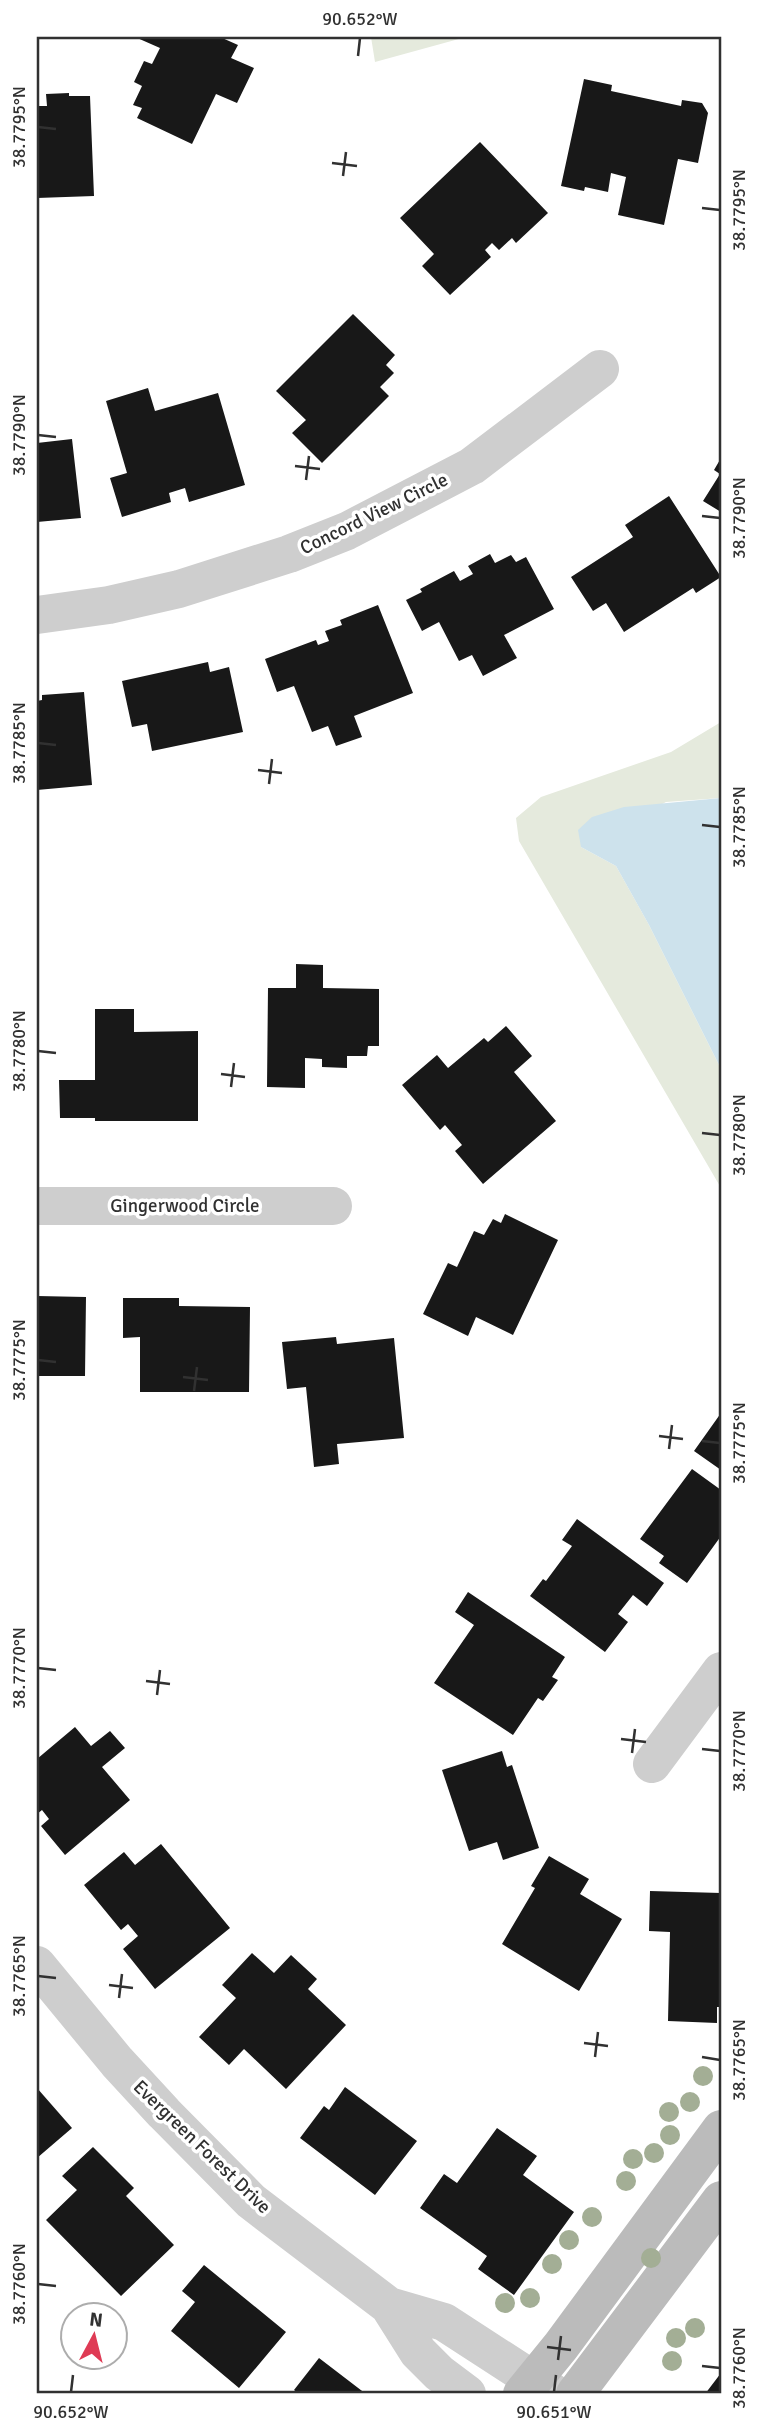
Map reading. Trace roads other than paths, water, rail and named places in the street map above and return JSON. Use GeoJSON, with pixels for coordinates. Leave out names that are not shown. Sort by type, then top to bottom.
{"type":"FeatureCollection","features":[{"type":"Feature","properties":{"kind":"street","name":"Concord View Circle"},"geometry":{"type":"LineString","coordinates":[[37,615],[109,605],[179,589],[289,554],[347,531],[472,466],[600,369]]}},
{"type":"Feature","properties":{"kind":"street","name":"Gingerwood Circle"},"geometry":{"type":"LineString","coordinates":[[37,1206],[332,1206]]}},
{"type":"Feature","properties":{"kind":"street"},"geometry":{"type":"LineString","coordinates":[[652,1764],[721,1671]]}},
{"type":"Feature","properties":{"kind":"street","name":"Evergreen Forest Drive"},"geometry":{"type":"LineString","coordinates":[[37,1965],[117,2062],[251,2201],[390,2306],[444,2322],[536,2390]]}},
{"type":"Feature","properties":{"kind":"street"},"geometry":{"type":"LineString","coordinates":[[536,2390],[561,2346],[721,2129]]}},
{"type":"Feature","properties":{"kind":"street"},"geometry":{"type":"LineString","coordinates":[[575,2394],[721,2200]]}},
{"type":"Feature","properties":{"kind":"street","name":"Evergreen Forest Drive"},"geometry":{"type":"LineString","coordinates":[[390,2306],[418,2352],[439,2373],[467,2394]]}},
{"type":"Feature","properties":{"kind":"water"},"geometry":{"type":"Polygon","coordinates":[[[721,798],[721,1069],[649,925],[616,866],[581,847],[578,830],[592,817],[624,807],[721,798]]]}}]}
